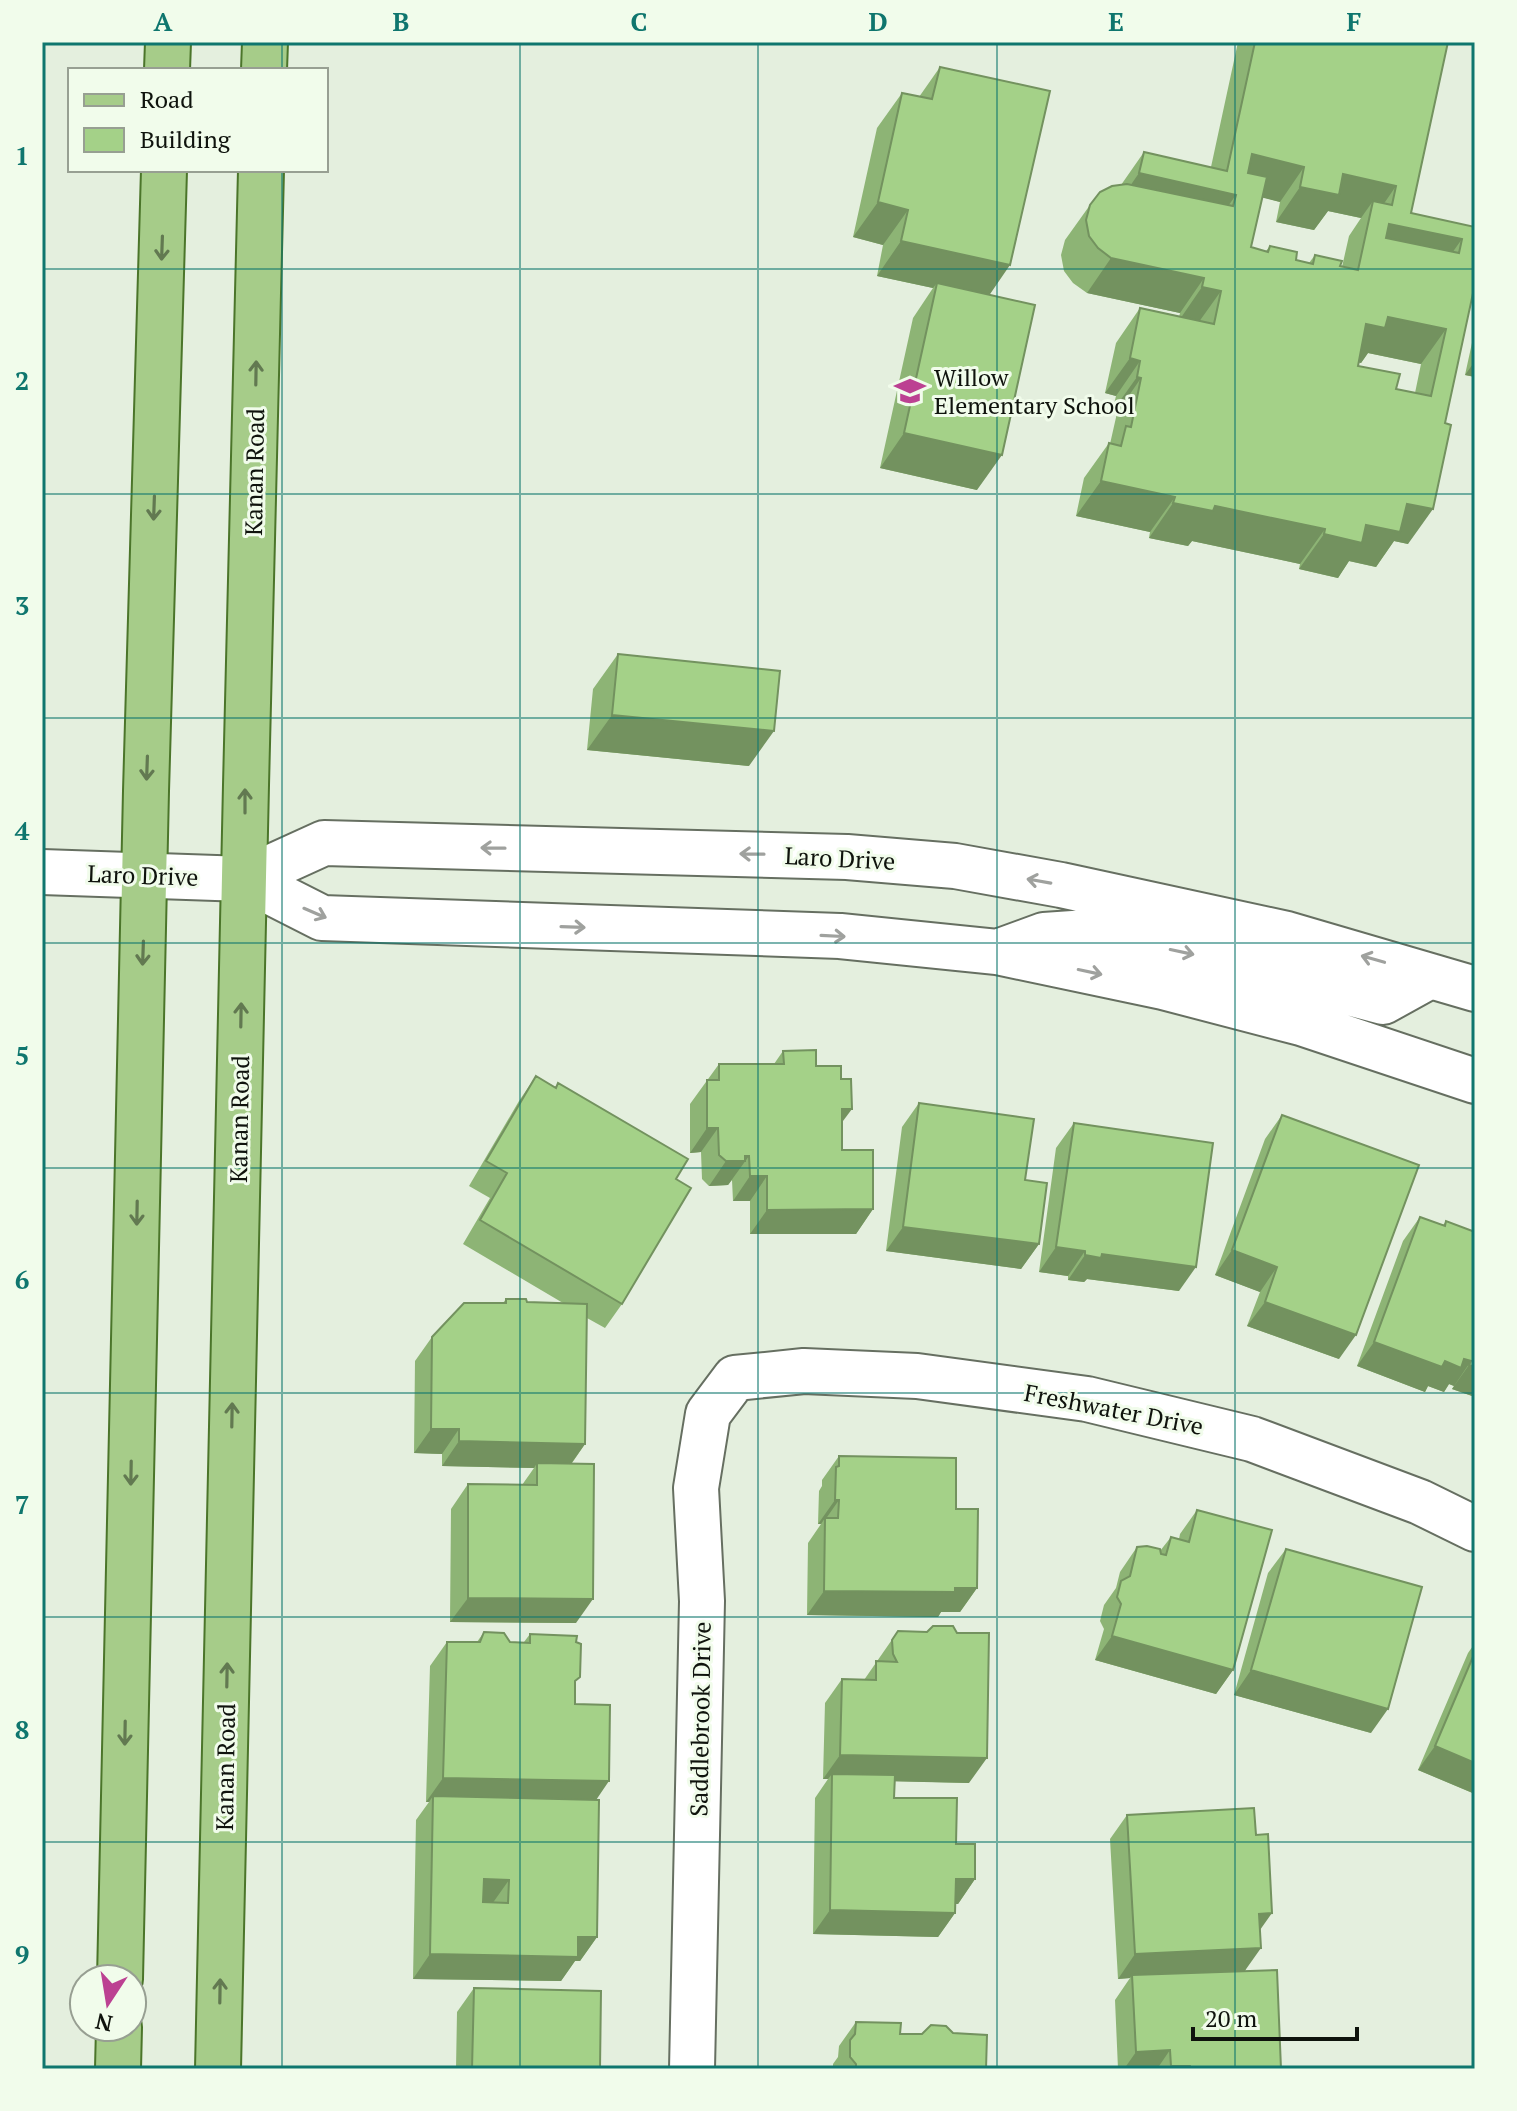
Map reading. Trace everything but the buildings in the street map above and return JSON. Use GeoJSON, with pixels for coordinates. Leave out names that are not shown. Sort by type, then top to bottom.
{"type":"FeatureCollection","features":[{"type":"Feature","properties":{"kind":"main road"},"geometry":{"type":"LineString","coordinates":[[167,68],[168,42]]}},
{"type":"Feature","properties":{"kind":"main road"},"geometry":{"type":"LineString","coordinates":[[264,68],[265,42]]}},
{"type":"Feature","properties":{"kind":"main road"},"geometry":{"type":"LineString","coordinates":[[120,1963],[146,791],[164,172]]}},
{"type":"Feature","properties":{"kind":"main road","name":"Kanan Road"},"geometry":{"type":"LineString","coordinates":[[218,2069],[261,172]]}},
{"type":"Feature","properties":{"kind":"main road"},"geometry":{"type":"LineString","coordinates":[[118,2069],[119,2043]]}},
{"type":"Feature","properties":{"kind":"street","name":"Laro Drive"},"geometry":{"type":"LineString","coordinates":[[245,879],[324,843],[847,857],[955,866],[1061,885],[1287,934],[1475,989]]}},
{"type":"Feature","properties":{"kind":"street","name":"Laro Drive"},"geometry":{"type":"LineString","coordinates":[[42,872],[245,879],[322,918],[840,936],[997,952],[1163,987],[1301,1023],[1475,1081]]}},
{"type":"Feature","properties":{"kind":"street","name":"Laro Drive"},"geometry":{"type":"LineString","coordinates":[[997,952],[1044,935],[1088,932],[1251,967],[1383,1002],[1430,976]]}},
{"type":"Feature","properties":{"kind":"street","name":"Freshwater Drive"},"geometry":{"type":"LineString","coordinates":[[735,1378],[804,1371],[917,1376],[1087,1399],[1252,1439],[1420,1502],[1475,1529]]}},
{"type":"Feature","properties":{"kind":"street","name":"Saddlebrook Drive"},"geometry":{"type":"LineString","coordinates":[[692,2069],[702,1601],[696,1488],[708,1414],[735,1378]]}},
{"type":"Feature","properties":{"kind":"place","name":"Willow Elementary School"},"geometry":{"type":"Point","coordinates":[910,391]}}]}
